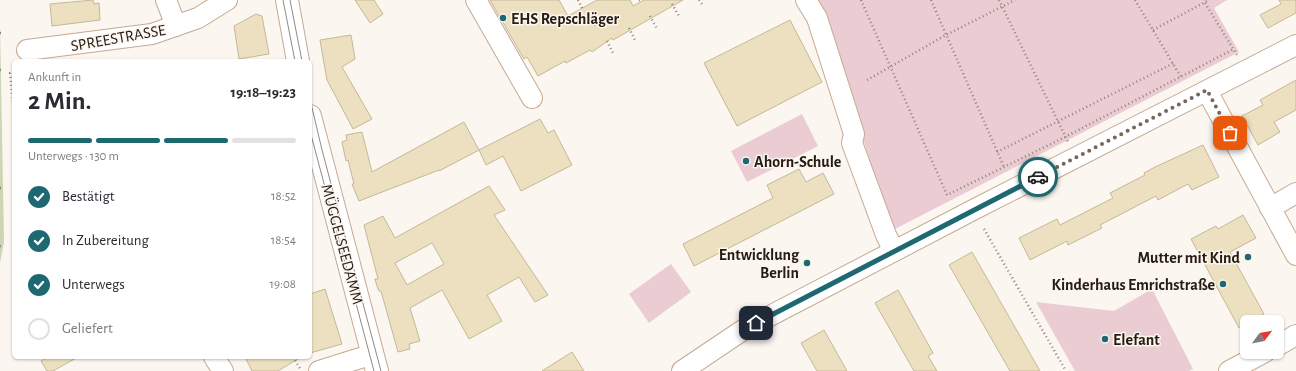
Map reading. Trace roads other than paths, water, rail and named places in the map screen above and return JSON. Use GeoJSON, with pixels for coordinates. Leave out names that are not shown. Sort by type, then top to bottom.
{"type":"FeatureCollection","features":[{"type":"Feature","properties":{"kind":"main road"},"geometry":{"type":"LineString","coordinates":[[287,0],[298,59]]}},
{"type":"Feature","properties":{"kind":"main road","name":"MÜGGELSEEDAMM"},"geometry":{"type":"LineString","coordinates":[[312,124],[375,363]]}},
{"type":"Feature","properties":{"kind":"street"},"geometry":{"type":"LineString","coordinates":[[166,0],[176,26]]}},
{"type":"Feature","properties":{"kind":"street","name":"SPREESTRASSE"},"geometry":{"type":"LineString","coordinates":[[27,50],[152,34],[198,18],[227,0]]}},
{"type":"Feature","properties":{"kind":"street"},"geometry":{"type":"LineString","coordinates":[[476,0],[532,98]]}},
{"type":"Feature","properties":{"kind":"street"},"geometry":{"type":"LineString","coordinates":[[806,0],[817,18],[854,134],[852,143],[886,235],[894,251]]}},
{"type":"Feature","properties":{"kind":"street"},"geometry":{"type":"LineString","coordinates":[[682,371],[742,330],[1296,45]]}},
{"type":"Feature","properties":{"kind":"street"},"geometry":{"type":"LineString","coordinates":[[1207,90],[1296,256]]}},
{"type":"Feature","properties":{"kind":"street"},"geometry":{"type":"LineString","coordinates":[[1270,208],[1296,193]]}},
{"type":"Feature","properties":{"kind":"street"},"geometry":{"type":"LineString","coordinates":[[1284,342],[1296,335]]}},
{"type":"Feature","properties":{"kind":"street"},"geometry":{"type":"LineString","coordinates":[[215,359],[223,371]]}},
{"type":"Feature","properties":{"kind":"street"},"geometry":{"type":"LineString","coordinates":[[1229,371],[1252,359]]}},
{"type":"Feature","properties":{"kind":"street"},"geometry":{"type":"LineString","coordinates":[[319,371],[375,363]]}},
{"type":"Feature","properties":{"kind":"tram line"},"geometry":{"type":"LineString","coordinates":[[283,0],[295,59]]}},
{"type":"Feature","properties":{"kind":"tram line"},"geometry":{"type":"LineString","coordinates":[[290,0],[302,59]]}},
{"type":"Feature","properties":{"kind":"tram line"},"geometry":{"type":"LineString","coordinates":[[312,108],[381,371]]}},
{"type":"Feature","properties":{"kind":"tram line"},"geometry":{"type":"LineString","coordinates":[[312,138],[374,371]]}},
{"type":"Feature","properties":{"kind":"place","name":"EHS Repschläger"},"geometry":{"type":"Point","coordinates":[503,18]}},
{"type":"Feature","properties":{"kind":"place","name":"Ahorn-Schule"},"geometry":{"type":"Point","coordinates":[746,161]}},
{"type":"Feature","properties":{"kind":"place","name":"Mutter mit Kind"},"geometry":{"type":"Point","coordinates":[1248,257]}},
{"type":"Feature","properties":{"kind":"place","name":"Entwicklung Berlin"},"geometry":{"type":"Point","coordinates":[807,263]}},
{"type":"Feature","properties":{"kind":"place","name":"Kinderhaus Emrichstraße"},"geometry":{"type":"Point","coordinates":[1223,284]}},
{"type":"Feature","properties":{"kind":"place","name":"Elefant"},"geometry":{"type":"Point","coordinates":[1105,339]}}]}
